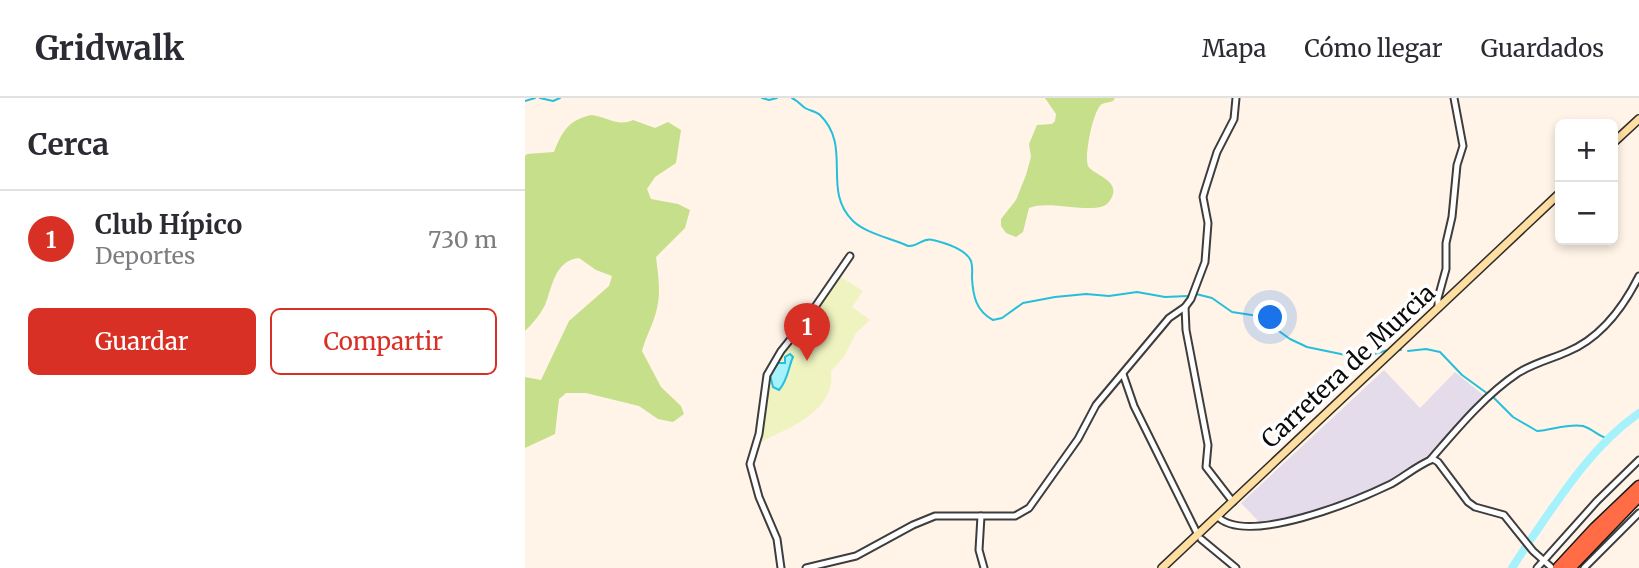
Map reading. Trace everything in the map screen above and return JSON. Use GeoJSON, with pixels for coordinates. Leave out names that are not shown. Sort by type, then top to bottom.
{"type":"FeatureCollection","features":[{"type":"Feature","properties":{"kind":"highway"},"geometry":{"type":"LineString","coordinates":[[1558,568],[1639,486]]}},
{"type":"Feature","properties":{"kind":"highway"},"geometry":{"type":"LineString","coordinates":[[1570,568],[1639,496]]}},
{"type":"Feature","properties":{"kind":"main road"},"geometry":{"type":"LineString","coordinates":[[1618,138],[1639,118]]}},
{"type":"Feature","properties":{"kind":"main road","name":"Carretera de Murcia"},"geometry":{"type":"LineString","coordinates":[[1162,568],[1200,537],[1217,516],[1555,197]]}},
{"type":"Feature","properties":{"kind":"street"},"geometry":{"type":"LineString","coordinates":[[806,568],[856,556],[913,524],[935,516],[1015,516],[1025,512],[1076,443],[1096,405],[1169,318],[1185,307],[1191,299],[1205,262],[1208,223],[1204,194],[1217,152],[1232,125],[1236,98]]}},
{"type":"Feature","properties":{"kind":"street"},"geometry":{"type":"LineString","coordinates":[[1438,308],[1446,270],[1457,165],[1463,146],[1454,98]]}},
{"type":"Feature","properties":{"kind":"street"},"geometry":{"type":"LineString","coordinates":[[781,568],[773,527],[759,497],[750,464],[759,435],[767,375],[781,351],[850,256]]}},
{"type":"Feature","properties":{"kind":"street"},"geometry":{"type":"LineString","coordinates":[[1217,516],[1228,524],[1267,525],[1318,514],[1385,486],[1431,459],[1507,381],[1533,365],[1570,351],[1596,336],[1639,276]]}},
{"type":"Feature","properties":{"kind":"street"},"geometry":{"type":"LineString","coordinates":[[1185,307],[1186,330],[1208,445],[1206,467],[1233,502]]}},
{"type":"Feature","properties":{"kind":"street"},"geometry":{"type":"LineString","coordinates":[[1123,374],[1134,406],[1200,537],[1236,568]]}},
{"type":"Feature","properties":{"kind":"street"},"geometry":{"type":"LineString","coordinates":[[1431,459],[1438,462],[1468,502],[1475,507],[1504,515],[1551,567]]}},
{"type":"Feature","properties":{"kind":"street"},"geometry":{"type":"LineString","coordinates":[[1537,568],[1597,501],[1639,460]]}},
{"type":"Feature","properties":{"kind":"street"},"geometry":{"type":"LineString","coordinates":[[1584,568],[1639,513]]}},
{"type":"Feature","properties":{"kind":"street"},"geometry":{"type":"LineString","coordinates":[[981,516],[979,550],[984,568]]}},
{"type":"Feature","properties":{"kind":"shaded area"},"geometry":{"type":"Polygon","coordinates":[[[1384,370],[1420,408],[1455,372],[1488,399],[1431,459],[1393,483],[1326,512],[1262,525],[1241,503],[1384,370]]]}},
{"type":"Feature","properties":{"kind":"green space"},"geometry":{"type":"Polygon","coordinates":[[[1045,98],[1115,98],[1099,108],[1087,153],[1088,166],[1111,184],[1113,196],[1102,207],[1049,205],[1029,208],[1023,232],[1016,237],[1006,233],[1001,226],[1001,219],[1016,200],[1026,175],[1031,157],[1029,144],[1037,125],[1052,124],[1055,121],[1056,114],[1045,98]]]}},
{"type":"Feature","properties":{"kind":"green space"},"geometry":{"type":"Polygon","coordinates":[[[591,115],[617,122],[633,120],[655,128],[668,122],[681,130],[676,163],[655,177],[647,189],[651,199],[678,204],[690,210],[685,228],[656,257],[658,302],[642,351],[661,387],[681,406],[684,414],[673,422],[658,419],[639,406],[586,393],[566,393],[559,399],[555,434],[525,448],[525,377],[541,380],[569,321],[609,286],[612,276],[596,270],[579,258],[564,264],[559,269],[543,309],[525,331],[525,156],[554,152],[560,138],[572,123],[591,115]]]}},
{"type":"Feature","properties":{"kind":"green space"},"geometry":{"type":"Polygon","coordinates":[[[836,274],[863,291],[852,307],[870,320],[856,333],[844,357],[831,371],[831,385],[818,408],[808,417],[759,443],[767,375],[836,274]]]}},
{"type":"Feature","properties":{"kind":"water"},"geometry":{"type":"Polygon","coordinates":[[[790,354],[793,357],[779,390],[773,387],[770,375],[778,363],[785,363],[785,357],[790,354]]]}},
{"type":"Feature","properties":{"kind":"waterway"},"geometry":{"type":"LineString","coordinates":[[525,101],[535,98]]}},
{"type":"Feature","properties":{"kind":"waterway"},"geometry":{"type":"LineString","coordinates":[[540,98],[553,101],[560,98]]}},
{"type":"Feature","properties":{"kind":"waterway"},"geometry":{"type":"LineString","coordinates":[[762,98],[777,98]]}},
{"type":"Feature","properties":{"kind":"waterway"},"geometry":{"type":"LineString","coordinates":[[792,98],[818,114],[830,127],[837,154],[839,196],[853,221],[872,233],[908,246],[929,239],[965,253],[972,263],[972,285],[977,302],[983,312],[993,320],[1002,318],[1023,303],[1055,297],[1086,294],[1109,296],[1137,292],[1165,297],[1188,296]]}},
{"type":"Feature","properties":{"kind":"waterway"},"geometry":{"type":"LineString","coordinates":[[1196,294],[1212,298],[1232,312],[1258,316],[1290,339],[1307,347],[1360,358],[1388,350]]}},
{"type":"Feature","properties":{"kind":"waterway"},"geometry":{"type":"LineString","coordinates":[[1408,351],[1426,349],[1440,352],[1462,375],[1488,394]]}},
{"type":"Feature","properties":{"kind":"waterway"},"geometry":{"type":"LineString","coordinates":[[1494,398],[1513,417],[1537,431],[1578,425],[1609,439]]}},
{"type":"Feature","properties":{"kind":"waterway"},"geometry":{"type":"LineString","coordinates":[[1531,539],[1593,455],[1639,413]]}},
{"type":"Feature","properties":{"kind":"waterway"},"geometry":{"type":"LineString","coordinates":[[1512,568],[1525,548]]}},
{"type":"Feature","properties":{"kind":"place","name":"Club Hípico"},"geometry":{"type":"Point","coordinates":[807,361]}}]}
